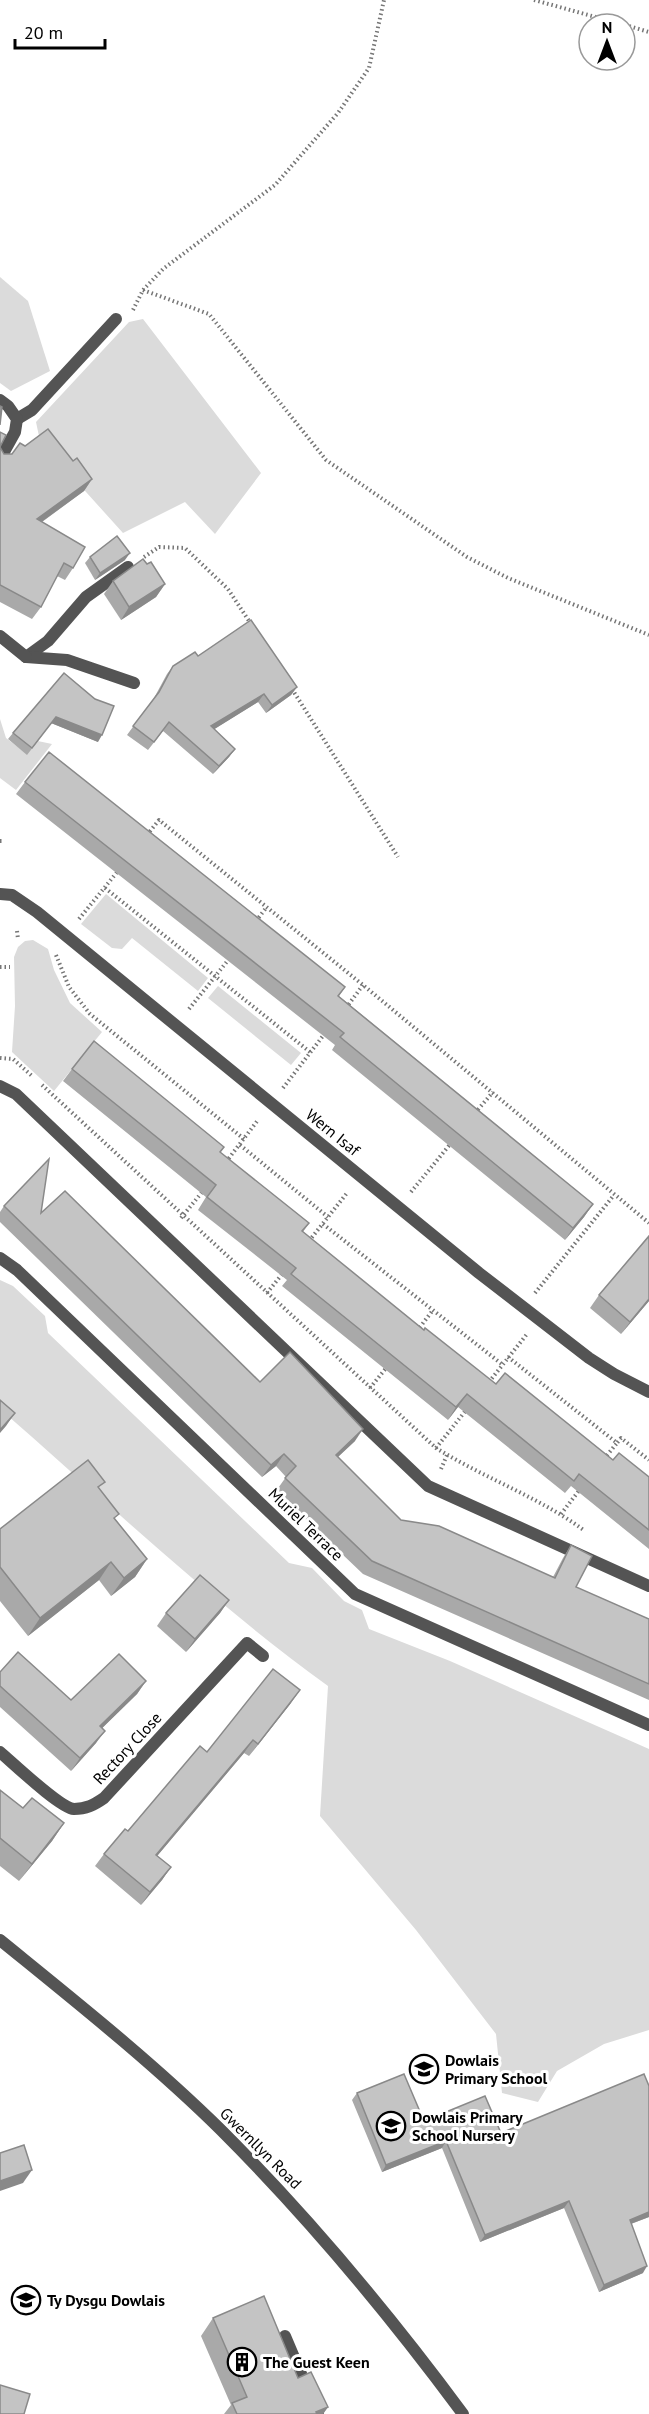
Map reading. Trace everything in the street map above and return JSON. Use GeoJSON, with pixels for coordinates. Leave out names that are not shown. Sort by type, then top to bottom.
{"type":"FeatureCollection","features":[{"type":"Feature","properties":{"kind":"street"},"geometry":{"type":"LineString","coordinates":[[17,418],[32,410],[116,318]]}},
{"type":"Feature","properties":{"kind":"street"},"geometry":{"type":"LineString","coordinates":[[0,400],[17,418],[15,432],[0,459]]}},
{"type":"Feature","properties":{"kind":"street"},"geometry":{"type":"LineString","coordinates":[[26,657],[48,641],[86,597],[128,567]]}},
{"type":"Feature","properties":{"kind":"street"},"geometry":{"type":"LineString","coordinates":[[0,636],[26,657],[67,660],[134,683]]}},
{"type":"Feature","properties":{"kind":"street","name":"Wern Isaf"},"geometry":{"type":"LineString","coordinates":[[0,894],[15,897],[66,936],[589,1358],[649,1392]]}},
{"type":"Feature","properties":{"kind":"street"},"geometry":{"type":"LineString","coordinates":[[0,1086],[16,1094],[428,1486],[649,1586]]}},
{"type":"Feature","properties":{"kind":"street","name":"Muriel Terrace"},"geometry":{"type":"LineString","coordinates":[[0,1258],[17,1270],[355,1594],[649,1725]]}},
{"type":"Feature","properties":{"kind":"street","name":"Rectory Close"},"geometry":{"type":"LineString","coordinates":[[0,1752],[58,1801],[72,1809],[91,1807],[104,1797],[248,1643],[263,1656]]}},
{"type":"Feature","properties":{"kind":"street","name":"Gwernllyn Road"},"geometry":{"type":"LineString","coordinates":[[0,1940],[113,2033],[219,2129],[296,2208],[419,2354],[463,2414]]}},
{"type":"Feature","properties":{"kind":"street"},"geometry":{"type":"LineString","coordinates":[[285,2336],[318,2414]]}},
{"type":"Feature","properties":{"kind":"path"},"geometry":{"type":"LineString","coordinates":[[116,318],[135,309],[143,290],[163,269],[275,185],[339,114],[369,68],[384,0]]}},
{"type":"Feature","properties":{"kind":"path"},"geometry":{"type":"LineString","coordinates":[[534,0],[578,12]]}},
{"type":"Feature","properties":{"kind":"path"},"geometry":{"type":"LineString","coordinates":[[143,290],[209,315],[326,460],[467,557],[508,578],[649,635]]}},
{"type":"Feature","properties":{"kind":"path"},"geometry":{"type":"LineString","coordinates":[[128,567],[159,547],[185,548],[228,589],[254,629]]}},
{"type":"Feature","properties":{"kind":"path"},"geometry":{"type":"LineString","coordinates":[[291,688],[398,857]]}},
{"type":"Feature","properties":{"kind":"path"},"geometry":{"type":"LineString","coordinates":[[146,837],[159,820],[363,985],[649,1223]]}},
{"type":"Feature","properties":{"kind":"path"},"geometry":{"type":"LineString","coordinates":[[125,862],[66,936],[56,956],[69,987],[90,1014],[244,1139]]}},
{"type":"Feature","properties":{"kind":"path"},"geometry":{"type":"LineString","coordinates":[[105,888],[310,1052]]}},
{"type":"Feature","properties":{"kind":"path"},"geometry":{"type":"LineString","coordinates":[[254,925],[266,908]]}},
{"type":"Feature","properties":{"kind":"path"},"geometry":{"type":"LineString","coordinates":[[17,931],[18,939]]}},
{"type":"Feature","properties":{"kind":"path"},"geometry":{"type":"LineString","coordinates":[[202,993],[234,951]]}},
{"type":"Feature","properties":{"kind":"path"},"geometry":{"type":"LineString","coordinates":[[0,967],[10,967]]}},
{"type":"Feature","properties":{"kind":"path"},"geometry":{"type":"LineString","coordinates":[[344,1010],[363,985]]}},
{"type":"Feature","properties":{"kind":"path"},"geometry":{"type":"LineString","coordinates":[[297,1070],[330,1027]]}},
{"type":"Feature","properties":{"kind":"path"},"geometry":{"type":"LineString","coordinates":[[0,1058],[13,1059],[181,1218],[267,1293],[275,1304],[446,1457],[561,1514],[586,1532]]}},
{"type":"Feature","properties":{"kind":"path"},"geometry":{"type":"LineString","coordinates":[[472,1118],[493,1092]]}},
{"type":"Feature","properties":{"kind":"path"},"geometry":{"type":"LineString","coordinates":[[219,1170],[257,1122]]}},
{"type":"Feature","properties":{"kind":"path"},"geometry":{"type":"LineString","coordinates":[[400,1207],[458,1135]]}},
{"type":"Feature","properties":{"kind":"path"},"geometry":{"type":"LineString","coordinates":[[240,1145],[328,1217]]}},
{"type":"Feature","properties":{"kind":"path"},"geometry":{"type":"LineString","coordinates":[[181,1218],[205,1189]]}},
{"type":"Feature","properties":{"kind":"path"},"geometry":{"type":"LineString","coordinates":[[303,1249],[347,1193]]}},
{"type":"Feature","properties":{"kind":"path"},"geometry":{"type":"LineString","coordinates":[[523,1307],[614,1195]]}},
{"type":"Feature","properties":{"kind":"path"},"geometry":{"type":"LineString","coordinates":[[323,1224],[503,1365]]}},
{"type":"Feature","properties":{"kind":"path"},"geometry":{"type":"LineString","coordinates":[[267,1293],[288,1266]]}},
{"type":"Feature","properties":{"kind":"path"},"geometry":{"type":"LineString","coordinates":[[410,1339],[433,1310]]}},
{"type":"Feature","properties":{"kind":"path"},"geometry":{"type":"LineString","coordinates":[[488,1383],[526,1335]]}},
{"type":"Feature","properties":{"kind":"path"},"geometry":{"type":"LineString","coordinates":[[508,1357],[617,1443]]}},
{"type":"Feature","properties":{"kind":"path"},"geometry":{"type":"LineString","coordinates":[[370,1388],[390,1364]]}},
{"type":"Feature","properties":{"kind":"path"},"geometry":{"type":"LineString","coordinates":[[436,1448],[473,1402]]}},
{"type":"Feature","properties":{"kind":"path"},"geometry":{"type":"LineString","coordinates":[[385,1411],[390,1406]]}},
{"type":"Feature","properties":{"kind":"path"},"geometry":{"type":"LineString","coordinates":[[603,1461],[621,1438],[649,1460]]}},
{"type":"Feature","properties":{"kind":"path"},"geometry":{"type":"LineString","coordinates":[[561,1514],[582,1487]]}},
{"type":"Feature","properties":{"kind":"shaded area"},"geometry":{"type":"Polygon","coordinates":[[[0,277],[28,301],[50,371],[11,391],[0,383],[0,277]]]}},
{"type":"Feature","properties":{"kind":"shaded area"},"geometry":{"type":"Polygon","coordinates":[[[143,319],[261,473],[215,534],[185,502],[123,533],[40,441],[36,422],[129,322],[143,319]]]}},
{"type":"Feature","properties":{"kind":"shaded area"},"geometry":{"type":"Polygon","coordinates":[[[0,719],[6,738],[23,751],[33,740],[52,744],[16,790],[0,778],[0,719]]]}},
{"type":"Feature","properties":{"kind":"shaded area"},"geometry":{"type":"Polygon","coordinates":[[[106,894],[208,978],[198,991],[132,938],[122,949],[112,948],[81,924],[106,894]]]}},
{"type":"Feature","properties":{"kind":"shaded area"},"geometry":{"type":"Polygon","coordinates":[[[33,940],[48,949],[54,970],[70,1003],[102,1032],[54,1091],[12,1052],[15,1006],[14,957],[18,947],[25,941],[33,940]]]}},
{"type":"Feature","properties":{"kind":"shaded area"},"geometry":{"type":"Polygon","coordinates":[[[218,986],[301,1053],[291,1065],[208,998],[218,986]]]}},
{"type":"Feature","properties":{"kind":"shaded area"},"geometry":{"type":"Polygon","coordinates":[[[0,1280],[13,1286],[45,1316],[48,1333],[289,1563],[312,1568],[344,1601],[362,1610],[369,1629],[450,1661],[649,1749],[649,2030],[604,2044],[557,2071],[538,2102],[502,2093],[496,2034],[416,1930],[320,1816],[328,1686],[202,1586],[0,1409],[0,1280]]]}},
{"type":"Feature","properties":{"kind":"building"},"geometry":{"type":"Polygon","coordinates":[[[48,429],[73,461],[77,458],[92,479],[37,519],[85,547],[73,568],[64,563],[41,607],[0,585],[0,447],[4,454],[12,454],[20,443],[25,446],[48,429]]]}},
{"type":"Feature","properties":{"kind":"building"},"geometry":{"type":"Polygon","coordinates":[[[0,432],[6,435],[0,447],[0,432]]]}},
{"type":"Feature","properties":{"kind":"building"},"geometry":{"type":"Polygon","coordinates":[[[117,536],[130,553],[100,573],[90,557],[117,536]]]}},
{"type":"Feature","properties":{"kind":"building"},"geometry":{"type":"Polygon","coordinates":[[[143,559],[147,564],[151,562],[165,584],[129,607],[113,581],[143,559]]]}},
{"type":"Feature","properties":{"kind":"building"},"geometry":{"type":"Polygon","coordinates":[[[251,620],[297,687],[272,705],[264,694],[211,726],[235,749],[219,766],[169,722],[154,742],[133,726],[159,692],[173,666],[195,652],[198,656],[251,620]]]}},
{"type":"Feature","properties":{"kind":"building"},"geometry":{"type":"Polygon","coordinates":[[[64,673],[95,699],[114,706],[102,735],[56,717],[32,748],[13,733],[64,673]]]}},
{"type":"Feature","properties":{"kind":"building"},"geometry":{"type":"Polygon","coordinates":[[[49,752],[345,987],[338,996],[593,1204],[573,1228],[340,1037],[344,1033],[25,782],[49,752]]]}},
{"type":"Feature","properties":{"kind":"building"},"geometry":{"type":"Polygon","coordinates":[[[94,1041],[224,1147],[220,1152],[309,1223],[302,1231],[424,1330],[425,1328],[496,1384],[505,1373],[613,1460],[619,1453],[649,1477],[649,1530],[579,1474],[574,1481],[467,1394],[456,1407],[291,1274],[296,1268],[207,1197],[216,1185],[72,1069],[94,1041]]]}},
{"type":"Feature","properties":{"kind":"building"},"geometry":{"type":"Polygon","coordinates":[[[49,1159],[41,1213],[65,1191],[260,1382],[290,1352],[363,1429],[336,1455],[401,1520],[439,1526],[555,1578],[571,1545],[592,1556],[576,1587],[649,1619],[649,1684],[372,1561],[285,1478],[296,1466],[284,1454],[271,1465],[4,1206],[49,1159]]]}},
{"type":"Feature","properties":{"kind":"building"},"geometry":{"type":"Polygon","coordinates":[[[649,1236],[649,1299],[630,1322],[599,1295],[649,1236]]]}},
{"type":"Feature","properties":{"kind":"building"},"geometry":{"type":"Polygon","coordinates":[[[0,1400],[15,1413],[0,1430],[0,1400]]]}},
{"type":"Feature","properties":{"kind":"building"},"geometry":{"type":"Polygon","coordinates":[[[88,1460],[105,1482],[98,1487],[119,1514],[114,1518],[147,1559],[124,1578],[111,1562],[40,1618],[0,1567],[0,1529],[88,1460]]]}},
{"type":"Feature","properties":{"kind":"building"},"geometry":{"type":"Polygon","coordinates":[[[200,1575],[229,1600],[195,1639],[166,1613],[200,1575]]]}},
{"type":"Feature","properties":{"kind":"building"},"geometry":{"type":"Polygon","coordinates":[[[18,1652],[71,1700],[119,1654],[146,1681],[100,1726],[105,1731],[80,1758],[0,1686],[0,1672],[18,1652]]]}},
{"type":"Feature","properties":{"kind":"building"},"geometry":{"type":"Polygon","coordinates":[[[273,1669],[300,1690],[258,1744],[253,1740],[156,1855],[171,1867],[150,1892],[104,1854],[125,1829],[128,1831],[200,1746],[207,1752],[273,1669]]]}},
{"type":"Feature","properties":{"kind":"building"},"geometry":{"type":"Polygon","coordinates":[[[0,1790],[23,1808],[32,1798],[64,1823],[32,1864],[0,1838],[0,1790]]]}},
{"type":"Feature","properties":{"kind":"building"},"geometry":{"type":"Polygon","coordinates":[[[404,2074],[424,2121],[485,2096],[501,2133],[644,2074],[649,2086],[649,2212],[630,2220],[647,2266],[604,2285],[569,2201],[485,2235],[446,2141],[386,2165],[357,2093],[404,2074]]]}},
{"type":"Feature","properties":{"kind":"building"},"geometry":{"type":"Polygon","coordinates":[[[24,2145],[32,2170],[0,2181],[0,2153],[24,2145]]]}},
{"type":"Feature","properties":{"kind":"building"},"geometry":{"type":"Polygon","coordinates":[[[264,2296],[298,2378],[311,2372],[328,2407],[316,2412],[317,2414],[237,2414],[232,2403],[247,2397],[213,2318],[264,2296]]]}},
{"type":"Feature","properties":{"kind":"building"},"geometry":{"type":"Polygon","coordinates":[[[0,2385],[30,2394],[24,2414],[0,2414],[0,2385]]]}},
{"type":"Feature","properties":{"kind":"place","name":"Dowlais Primary School"},"geometry":{"type":"Point","coordinates":[424,2069]}},
{"type":"Feature","properties":{"kind":"place","name":"Dowlais Primary School Nursery"},"geometry":{"type":"Point","coordinates":[391,2126]}},
{"type":"Feature","properties":{"kind":"place","name":"Ty Dysgu Dowlais"},"geometry":{"type":"Point","coordinates":[26,2300]}},
{"type":"Feature","properties":{"kind":"place","name":"The Guest Keen"},"geometry":{"type":"Point","coordinates":[242,2362]}}]}
